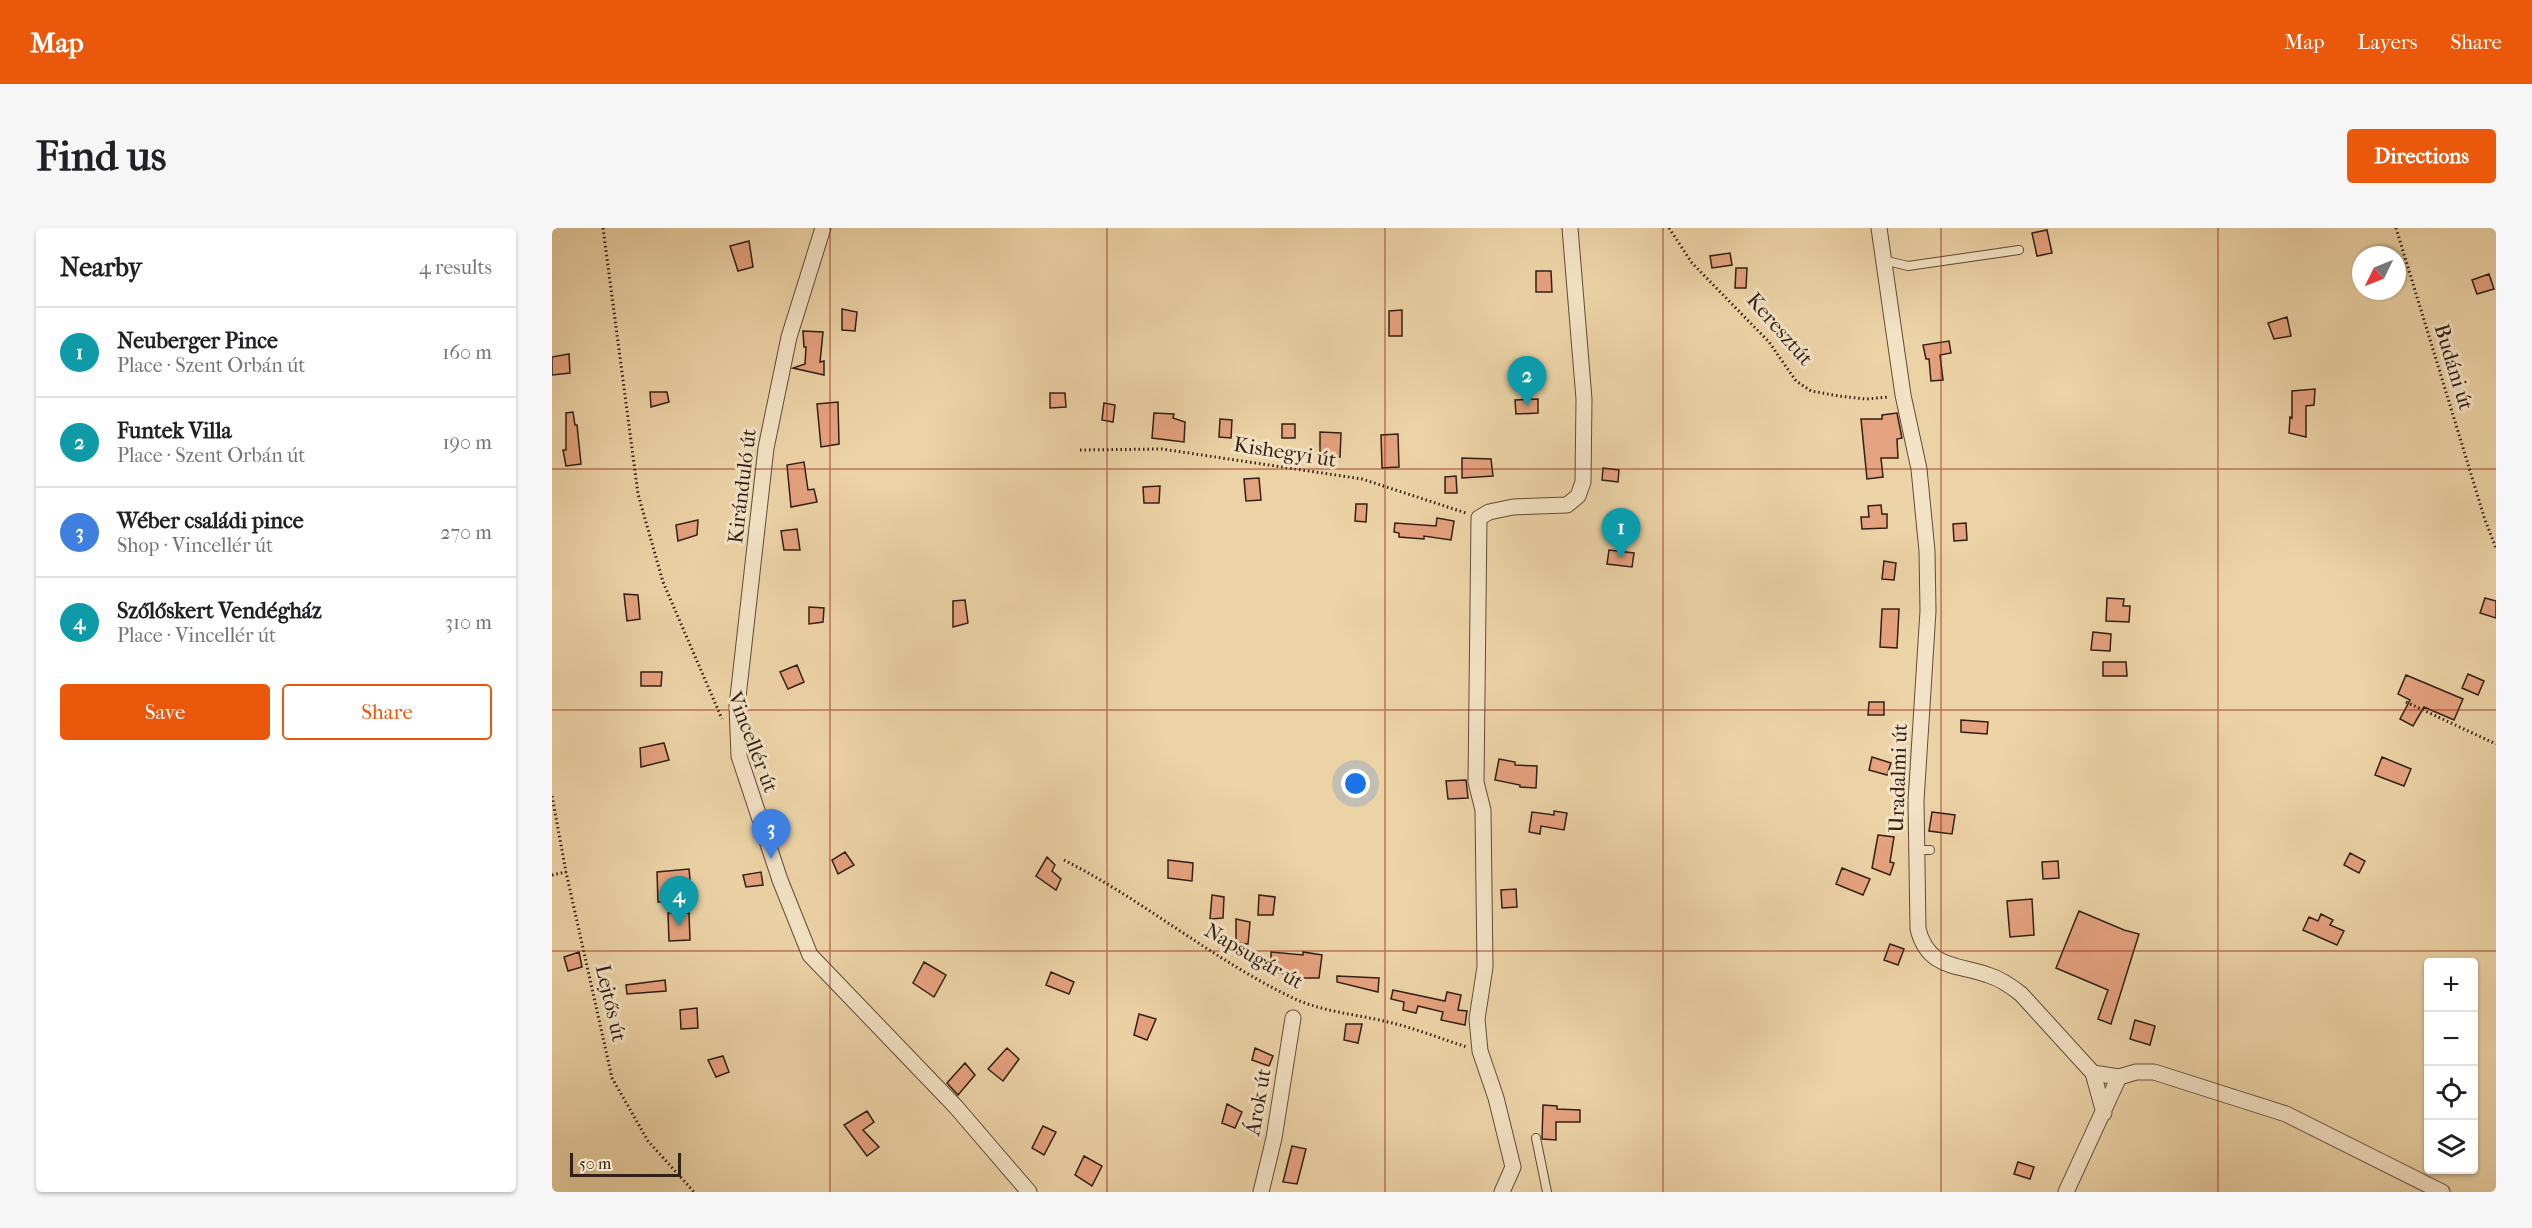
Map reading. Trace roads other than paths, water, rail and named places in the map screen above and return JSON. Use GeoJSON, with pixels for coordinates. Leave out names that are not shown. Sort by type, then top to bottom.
{"type":"FeatureCollection","features":[{"type":"Feature","properties":{"kind":"street","name":"Kiránduló út"},"geometry":{"type":"LineString","coordinates":[[739,756],[737,706],[766,448],[789,337],[823,228]]}},
{"type":"Feature","properties":{"kind":"street"},"geometry":{"type":"LineString","coordinates":[[1502,1192],[1513,1167],[1496,1098],[1480,1051],[1477,1019],[1485,967],[1483,810],[1476,782],[1479,518],[1489,512],[1513,507],[1567,505],[1578,496],[1583,482],[1584,399],[1570,228]]}},
{"type":"Feature","properties":{"kind":"street"},"geometry":{"type":"LineString","coordinates":[[1879,228],[1883,261]]}},
{"type":"Feature","properties":{"kind":"street","name":"Uradalmi út"},"geometry":{"type":"LineString","coordinates":[[1883,261],[1903,395],[1919,470],[1928,570],[1928,610],[1916,801],[1923,850],[1916,920],[1920,937],[1931,955],[1946,964],[2008,983],[2021,994],[2093,1073]]}},
{"type":"Feature","properties":{"kind":"street","name":"Vincellér út"},"geometry":{"type":"LineString","coordinates":[[739,756],[780,880],[810,955],[956,1107],[1029,1192]]}},
{"type":"Feature","properties":{"kind":"street","name":"Árok út"},"geometry":{"type":"LineString","coordinates":[[1261,1192],[1274,1138],[1293,1018]]}},
{"type":"Feature","properties":{"kind":"street"},"geometry":{"type":"LineString","coordinates":[[2104,1113],[2093,1073],[2119,1077],[2136,1072],[2154,1072],[2256,1103],[2317,1129],[2442,1192]]}},
{"type":"Feature","properties":{"kind":"street"},"geometry":{"type":"LineString","coordinates":[[2066,1192],[2119,1077]]}},
{"type":"Feature","properties":{"kind":"lane"},"geometry":{"type":"LineString","coordinates":[[1883,261],[1908,266],[2019,250]]}},
{"type":"Feature","properties":{"kind":"lane"},"geometry":{"type":"LineString","coordinates":[[1536,1137],[1536,1148],[1547,1192]]}},
{"type":"Feature","properties":{"kind":"place","name":"Funtek Villa"},"geometry":{"type":"Point","coordinates":[1527,406]}},
{"type":"Feature","properties":{"kind":"place","name":"Neuberger Pince"},"geometry":{"type":"Point","coordinates":[1621,558]}},
{"type":"Feature","properties":{"kind":"place","name":"Wéber családi pince"},"geometry":{"type":"Point","coordinates":[771,859]}},
{"type":"Feature","properties":{"kind":"place","name":"Szőlőskert Vendégház"},"geometry":{"type":"Point","coordinates":[679,926]}}]}
